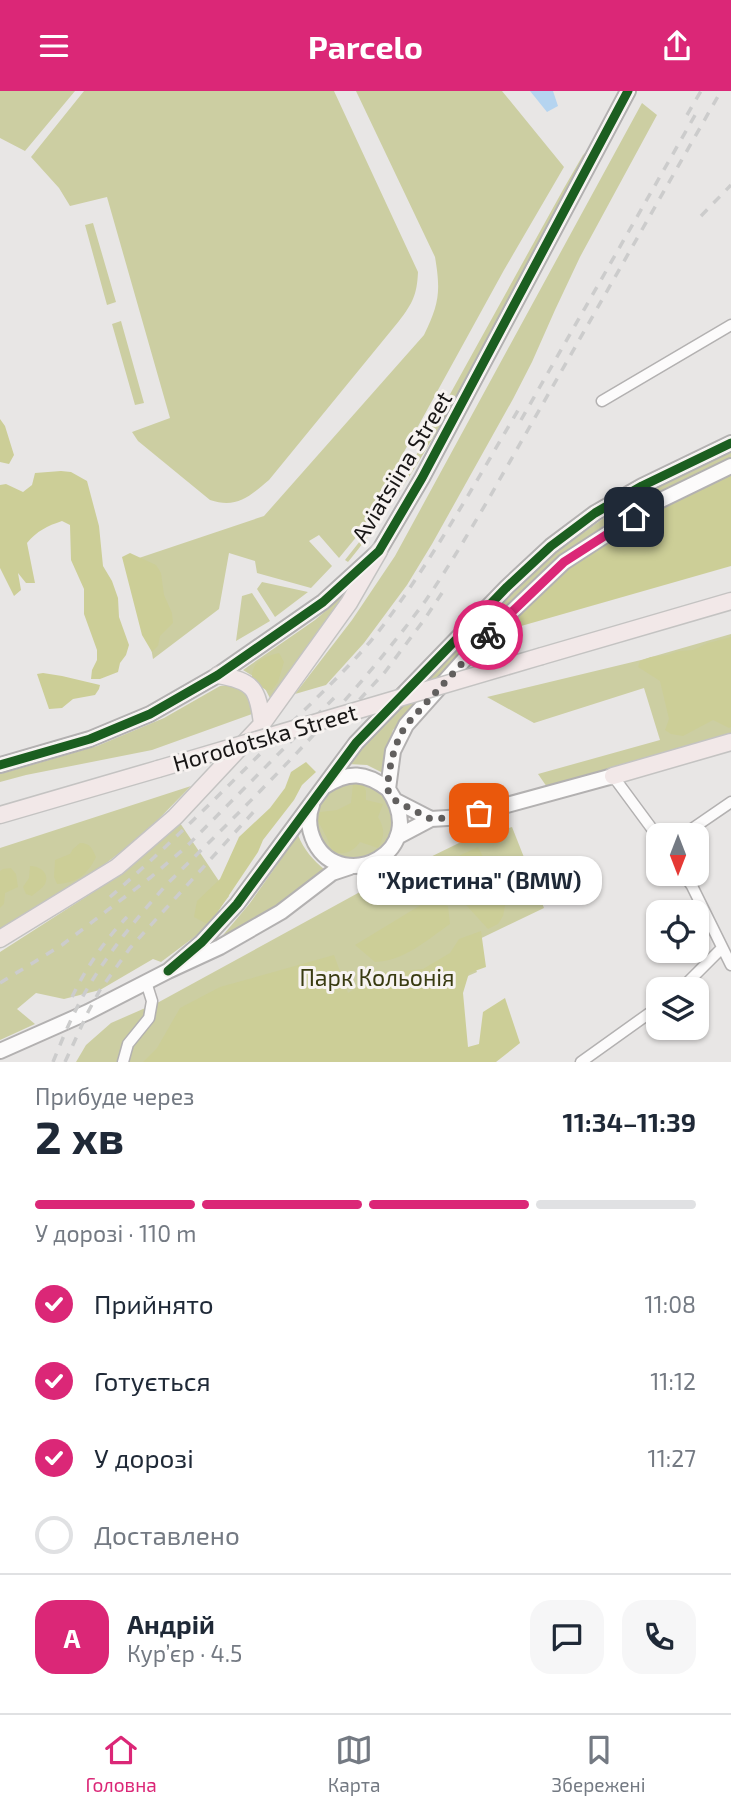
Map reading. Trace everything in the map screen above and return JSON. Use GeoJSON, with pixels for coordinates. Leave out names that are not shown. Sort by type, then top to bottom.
{"type":"FeatureCollection","features":[{"type":"Feature","properties":{"kind":"main road"},"geometry":{"type":"LineString","coordinates":[[0,939],[117,867],[175,817],[262,724],[349,603],[379,551]]}},
{"type":"Feature","properties":{"kind":"main road","name":"Horodotska Street"},"geometry":{"type":"LineString","coordinates":[[0,815],[731,601]]}},
{"type":"Feature","properties":{"kind":"main road"},"geometry":{"type":"LineString","coordinates":[[218,675],[236,678],[251,686],[260,701],[262,724]]}},
{"type":"Feature","properties":{"kind":"main road"},"geometry":{"type":"LineString","coordinates":[[613,776],[731,741]]}},
{"type":"Feature","properties":{"kind":"street","name":"Aviatsiina Street"},"geometry":{"type":"LineString","coordinates":[[0,765],[90,739],[150,714],[218,675],[323,602],[379,551],[422,478],[628,91]]}},
{"type":"Feature","properties":{"kind":"street"},"geometry":{"type":"LineString","coordinates":[[602,401],[731,325]]}},
{"type":"Feature","properties":{"kind":"street"},"geometry":{"type":"LineString","coordinates":[[168,971],[202,941],[237,904],[356,743],[472,621],[551,546],[595,513],[642,486],[731,443]]}},
{"type":"Feature","properties":{"kind":"street"},"geometry":{"type":"LineString","coordinates":[[0,1051],[88,1012],[220,947],[271,918],[332,873],[379,859],[391,848],[400,825],[400,813],[392,795],[393,751],[398,737],[479,643],[564,562],[657,502],[731,466]]}},
{"type":"Feature","properties":{"kind":"street"},"geometry":{"type":"LineString","coordinates":[[352,866],[327,857],[311,836],[310,809],[324,786],[350,775],[363,776],[376,781],[392,795],[431,819]]}},
{"type":"Feature","properties":{"kind":"street"},"geometry":{"type":"LineString","coordinates":[[397,837],[431,819],[463,817],[613,776],[647,823]]}},
{"type":"Feature","properties":{"kind":"street"},"geometry":{"type":"LineString","coordinates":[[700,823],[731,802]]}},
{"type":"Feature","properties":{"kind":"street"},"geometry":{"type":"LineString","coordinates":[[692,886],[731,965]]}},
{"type":"Feature","properties":{"kind":"street"},"geometry":{"type":"LineString","coordinates":[[693,977],[722,948]]}},
{"type":"Feature","properties":{"kind":"street"},"geometry":{"type":"LineString","coordinates":[[123,1062],[128,1044],[149,1017],[152,1001],[146,982]]}},
{"type":"Feature","properties":{"kind":"street"},"geometry":{"type":"LineString","coordinates":[[581,1062],[646,1016]]}},
{"type":"Feature","properties":{"kind":"green space"},"geometry":{"type":"Polygon","coordinates":[[[0,91],[75,91],[25,151],[0,138],[0,91]]]}},
{"type":"Feature","properties":{"kind":"green space"},"geometry":{"type":"Polygon","coordinates":[[[84,91],[334,91],[418,272],[413,298],[399,321],[269,480],[236,502],[210,500],[138,441],[132,432],[170,418],[107,197],[70,206],[59,188],[31,157],[84,91]]]}},
{"type":"Feature","properties":{"kind":"green space"},"geometry":{"type":"Polygon","coordinates":[[[356,91],[502,91],[564,167],[504,270],[367,524],[339,558],[319,535],[309,541],[332,566],[311,588],[257,573],[255,561],[229,553],[219,609],[153,659],[136,559],[264,516],[424,335],[433,315],[438,289],[435,257],[356,91]]]}},
{"type":"Feature","properties":{"kind":"green space"},"geometry":{"type":"Polygon","coordinates":[[[642,103],[657,115],[580,257],[513,399],[432,544],[407,585],[364,643],[326,685],[295,694],[352,620],[395,556],[642,103]]]}},
{"type":"Feature","properties":{"kind":"green space"},"geometry":{"type":"Polygon","coordinates":[[[592,147],[438,430],[387,511],[348,562],[345,560],[397,490],[564,188],[583,155],[592,147]]]}},
{"type":"Feature","properties":{"kind":"green space"},"geometry":{"type":"Polygon","coordinates":[[[93,223],[116,302],[107,305],[85,225],[93,223]]]}},
{"type":"Feature","properties":{"kind":"green space"},"geometry":{"type":"Polygon","coordinates":[[[121,321],[144,403],[135,405],[112,324],[121,321]]]}},
{"type":"Feature","properties":{"kind":"green space"},"geometry":{"type":"Polygon","coordinates":[[[0,419],[5,426],[14,455],[9,464],[0,462],[0,419]]]}},
{"type":"Feature","properties":{"kind":"green space"},"geometry":{"type":"Polygon","coordinates":[[[731,451],[731,460],[652,498],[605,525],[560,557],[466,648],[393,730],[384,759],[383,773],[367,765],[348,764],[460,644],[556,552],[601,520],[648,492],[731,451]]]}},
{"type":"Feature","properties":{"kind":"green space"},"geometry":{"type":"Polygon","coordinates":[[[71,472],[87,481],[99,526],[103,566],[118,598],[119,617],[129,645],[118,672],[100,679],[91,679],[97,650],[84,614],[84,589],[71,560],[70,525],[62,521],[52,525],[27,543],[35,583],[26,583],[18,573],[21,590],[14,596],[0,568],[0,485],[6,484],[23,492],[32,485],[35,473],[71,472]]]}},
{"type":"Feature","properties":{"kind":"green space"},"geometry":{"type":"Polygon","coordinates":[[[731,475],[731,566],[504,631],[570,568],[675,501],[731,475]]]}},
{"type":"Feature","properties":{"kind":"green space"},"geometry":{"type":"Polygon","coordinates":[[[130,553],[156,565],[161,573],[164,595],[172,613],[173,623],[160,636],[158,646],[152,652],[142,635],[122,557],[130,553]]]}},
{"type":"Feature","properties":{"kind":"green space"},"geometry":{"type":"Polygon","coordinates":[[[262,582],[308,592],[275,617],[257,589],[262,582]]]}},
{"type":"Feature","properties":{"kind":"green space"},"geometry":{"type":"Polygon","coordinates":[[[352,588],[271,700],[261,681],[243,670],[315,620],[352,588]]]}},
{"type":"Feature","properties":{"kind":"green space"},"geometry":{"type":"Polygon","coordinates":[[[252,593],[270,621],[236,641],[242,596],[252,593]]]}},
{"type":"Feature","properties":{"kind":"green space"},"geometry":{"type":"Polygon","coordinates":[[[731,634],[731,734],[547,787],[538,774],[660,740],[644,688],[534,723],[487,697],[641,660],[731,634]]]}},
{"type":"Feature","properties":{"kind":"green space"},"geometry":{"type":"Polygon","coordinates":[[[731,637],[731,727],[713,720],[683,736],[671,734],[665,730],[669,719],[660,681],[638,667],[640,661],[693,650],[731,637]]]}},
{"type":"Feature","properties":{"kind":"green space"},"geometry":{"type":"Polygon","coordinates":[[[279,653],[284,662],[278,682],[272,690],[266,690],[252,681],[253,669],[259,661],[279,653]]]}},
{"type":"Feature","properties":{"kind":"green space"},"geometry":{"type":"Polygon","coordinates":[[[37,674],[100,685],[95,695],[73,699],[62,708],[49,709],[37,674]]]}},
{"type":"Feature","properties":{"kind":"green space"},"geometry":{"type":"Polygon","coordinates":[[[230,685],[247,695],[252,714],[152,750],[0,782],[0,774],[97,746],[164,718],[220,686],[230,685]]]}},
{"type":"Feature","properties":{"kind":"green space"},"geometry":{"type":"Polygon","coordinates":[[[306,762],[316,772],[302,785],[294,800],[263,840],[258,852],[209,925],[194,917],[197,901],[220,879],[239,837],[270,808],[285,788],[291,772],[306,762]]]}},
{"type":"Feature","properties":{"kind":"green space"},"geometry":{"type":"Polygon","coordinates":[[[355,781],[370,784],[383,792],[391,805],[394,820],[391,835],[383,848],[370,856],[355,859],[340,856],[327,848],[319,835],[316,820],[319,805],[327,792],[340,784],[355,781]]]}},
{"type":"Feature","properties":{"kind":"green space"},"geometry":{"type":"Polygon","coordinates":[[[353,784],[363,784],[366,800],[383,804],[378,817],[383,836],[378,848],[360,842],[348,852],[332,851],[318,821],[320,812],[337,810],[351,803],[353,784]]]}},
{"type":"Feature","properties":{"kind":"green space"},"geometry":{"type":"Polygon","coordinates":[[[191,786],[144,834],[92,874],[0,930],[0,848],[191,786]]]}},
{"type":"Feature","properties":{"kind":"green space"},"geometry":{"type":"Polygon","coordinates":[[[180,823],[229,896],[201,932],[161,962],[153,959],[100,990],[64,999],[36,993],[17,1009],[35,1024],[0,1040],[0,952],[123,873],[180,823]]]}},
{"type":"Feature","properties":{"kind":"green space","name":"Парк Кольонія"},"geometry":{"type":"Polygon","coordinates":[[[512,827],[544,908],[465,946],[477,972],[461,979],[468,1062],[76,1062],[86,1045],[111,1023],[159,1002],[369,887],[459,843],[512,827]]]}},
{"type":"Feature","properties":{"kind":"green space"},"geometry":{"type":"Polygon","coordinates":[[[298,835],[309,854],[325,870],[296,897],[219,940],[250,903],[298,835]]]}},
{"type":"Feature","properties":{"kind":"green space"},"geometry":{"type":"Polygon","coordinates":[[[80,843],[92,849],[96,857],[93,863],[76,879],[57,884],[54,877],[55,860],[70,854],[80,843]]]}},
{"type":"Feature","properties":{"kind":"green space"},"geometry":{"type":"Polygon","coordinates":[[[478,847],[487,864],[497,870],[507,895],[503,916],[498,924],[488,929],[457,895],[429,870],[478,847]]]}},
{"type":"Feature","properties":{"kind":"green space"},"geometry":{"type":"Polygon","coordinates":[[[30,866],[40,869],[46,877],[44,886],[32,896],[26,894],[23,887],[29,878],[30,866]]]}},
{"type":"Feature","properties":{"kind":"green space"},"geometry":{"type":"Polygon","coordinates":[[[11,868],[16,874],[18,887],[5,893],[4,904],[0,908],[0,871],[11,868]]]}},
{"type":"Feature","properties":{"kind":"green space"},"geometry":{"type":"Polygon","coordinates":[[[429,900],[448,906],[450,924],[415,949],[396,958],[375,962],[355,945],[429,900]]]}},
{"type":"Feature","properties":{"kind":"green space"},"geometry":{"type":"Polygon","coordinates":[[[481,931],[486,967],[469,973],[463,993],[468,1047],[479,1044],[483,1012],[505,998],[520,1043],[496,1062],[143,1062],[157,1048],[180,1008],[220,987],[334,955],[348,993],[380,973],[423,969],[450,953],[459,939],[481,931]]]}},
{"type":"Feature","properties":{"kind":"water"},"geometry":{"type":"Polygon","coordinates":[[[530,91],[553,91],[558,106],[547,112],[530,91]]]}},
{"type":"Feature","properties":{"kind":"railway"},"geometry":{"type":"LineString","coordinates":[[687,115],[701,91]]}},
{"type":"Feature","properties":{"kind":"railway"},"geometry":{"type":"LineString","coordinates":[[53,1062],[82,998],[133,924],[167,884],[335,712],[426,600],[488,500],[721,91]]}},
{"type":"Feature","properties":{"kind":"railway"},"geometry":{"type":"LineString","coordinates":[[521,420],[698,110]]}},
{"type":"Feature","properties":{"kind":"railway"},"geometry":{"type":"LineString","coordinates":[[701,216],[731,185]]}},
{"type":"Feature","properties":{"kind":"railway"},"geometry":{"type":"LineString","coordinates":[[110,897],[219,795],[373,638],[438,544],[520,407]]}},
{"type":"Feature","properties":{"kind":"railway"},"geometry":{"type":"LineString","coordinates":[[335,726],[385,672],[442,593]]}},
{"type":"Feature","properties":{"kind":"railway"},"geometry":{"type":"LineString","coordinates":[[0,983],[62,945],[185,848],[334,698]]}},
{"type":"Feature","properties":{"kind":"railway"},"geometry":{"type":"LineString","coordinates":[[65,1062],[100,990],[130,948],[258,807]]}},
{"type":"Feature","properties":{"kind":"railway"},"geometry":{"type":"LineString","coordinates":[[72,997],[96,955],[127,917]]}},
{"type":"Feature","properties":{"kind":"cycle path"},"geometry":{"type":"LineString","coordinates":[[0,765],[90,739],[150,714],[218,675],[323,602],[379,551],[422,478],[628,91]]}},
{"type":"Feature","properties":{"kind":"cycle path"},"geometry":{"type":"LineString","coordinates":[[168,971],[202,942],[237,904],[356,743],[507,587],[551,546],[595,513],[642,486],[731,443]]}},
{"type":"Feature","properties":{"kind":"way so far"},"geometry":{"type":"LineString","coordinates":[[479,813],[431,819],[396,801],[387,789],[390,761],[398,737],[488,635]]}},
{"type":"Feature","properties":{"kind":"place","name":"\"Христина\" (BMW)"},"geometry":{"type":"Point","coordinates":[479,813]}},
{"type":"Feature","properties":{"kind":"route"},"geometry":{"type":"LineString","coordinates":[[488,635],[564,562],[634,517]]}}]}
